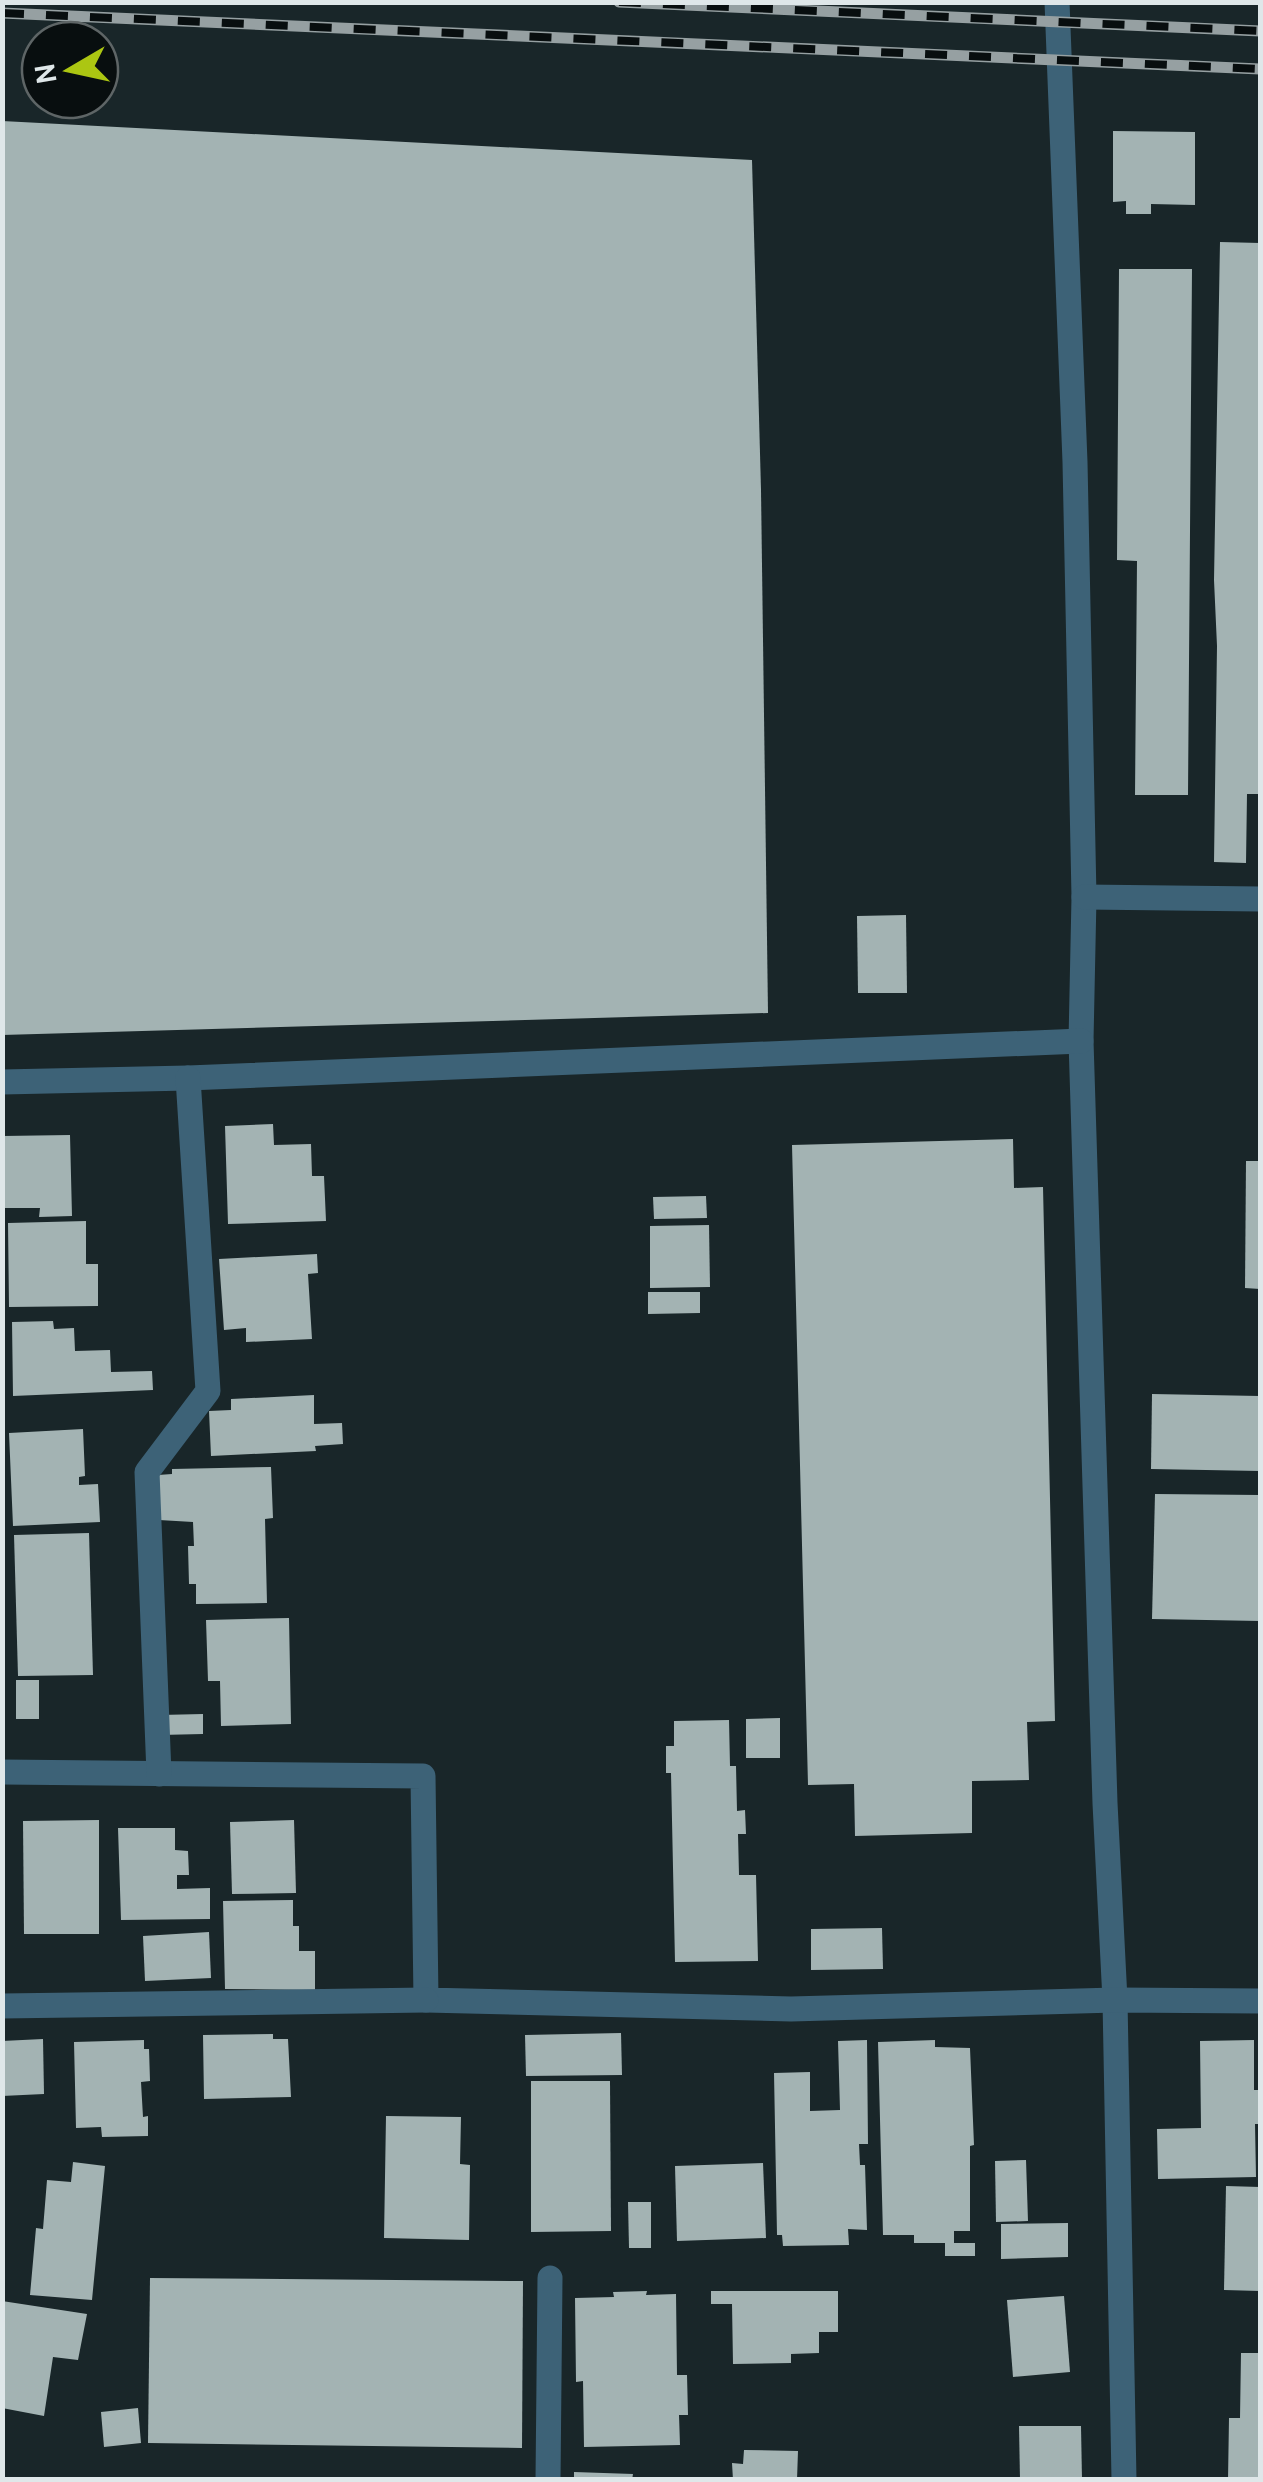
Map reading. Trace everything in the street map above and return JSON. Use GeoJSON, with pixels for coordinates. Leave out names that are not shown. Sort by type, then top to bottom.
{"type":"FeatureCollection","features":[{"type":"Feature","properties":{"kind":"street"},"geometry":{"type":"LineString","coordinates":[[1056,2],[1075,462],[1084,897],[1081,1041],[1114,2000],[1124,2480]]}},
{"type":"Feature","properties":{"kind":"street"},"geometry":{"type":"LineString","coordinates":[[1084,897],[1260,900]]}},
{"type":"Feature","properties":{"kind":"street"},"geometry":{"type":"LineString","coordinates":[[2,1082],[188,1078],[1081,1041]]}},
{"type":"Feature","properties":{"kind":"street"},"geometry":{"type":"LineString","coordinates":[[159,1774],[147,1472],[208,1390],[188,1078]]}},
{"type":"Feature","properties":{"kind":"street"},"geometry":{"type":"LineString","coordinates":[[2,1772],[423,1776],[426,2000]]}},
{"type":"Feature","properties":{"kind":"street"},"geometry":{"type":"LineString","coordinates":[[2,2006],[426,2000],[791,2009],[1114,2000],[1260,2001]]}},
{"type":"Feature","properties":{"kind":"street"},"geometry":{"type":"LineString","coordinates":[[548,2480],[550,2278]]}},
{"type":"Feature","properties":{"kind":"building"},"geometry":{"type":"Polygon","coordinates":[[[2,121],[752,160],[768,1013],[2,1035],[2,121]]]}},
{"type":"Feature","properties":{"kind":"building"},"geometry":{"type":"Polygon","coordinates":[[[1113,131],[1195,132],[1195,205],[1151,204],[1151,214],[1126,214],[1126,201],[1113,202],[1113,131]]]}},
{"type":"Feature","properties":{"kind":"building"},"geometry":{"type":"Polygon","coordinates":[[[1220,242],[1260,243],[1260,794],[1247,794],[1246,863],[1214,862],[1220,242]]]}},
{"type":"Feature","properties":{"kind":"building"},"geometry":{"type":"Polygon","coordinates":[[[1119,269],[1192,269],[1188,795],[1135,795],[1137,561],[1117,560],[1119,269]]]}},
{"type":"Feature","properties":{"kind":"building"},"geometry":{"type":"Polygon","coordinates":[[[906,915],[907,993],[858,993],[857,916],[906,915]]]}},
{"type":"Feature","properties":{"kind":"building"},"geometry":{"type":"Polygon","coordinates":[[[273,1124],[274,1145],[311,1144],[312,1176],[324,1176],[326,1221],[228,1224],[225,1126],[273,1124]]]}},
{"type":"Feature","properties":{"kind":"building"},"geometry":{"type":"Polygon","coordinates":[[[70,1135],[72,1216],[39,1217],[40,1208],[4,1208],[3,1136],[70,1135]]]}},
{"type":"Feature","properties":{"kind":"building"},"geometry":{"type":"Polygon","coordinates":[[[1013,1139],[1014,1188],[1043,1187],[1055,1721],[1027,1722],[1029,1780],[972,1781],[972,1833],[855,1836],[854,1784],[808,1785],[792,1145],[1013,1139]]]}},
{"type":"Feature","properties":{"kind":"building"},"geometry":{"type":"Polygon","coordinates":[[[1246,1161],[1260,1161],[1260,1289],[1245,1288],[1246,1161]]]}},
{"type":"Feature","properties":{"kind":"building"},"geometry":{"type":"Polygon","coordinates":[[[706,1196],[707,1218],[654,1219],[653,1197],[706,1196]]]}},
{"type":"Feature","properties":{"kind":"building"},"geometry":{"type":"Polygon","coordinates":[[[86,1221],[86,1264],[98,1264],[98,1306],[9,1307],[8,1223],[86,1221]]]}},
{"type":"Feature","properties":{"kind":"building"},"geometry":{"type":"Polygon","coordinates":[[[709,1225],[710,1287],[650,1288],[650,1226],[709,1225]]]}},
{"type":"Feature","properties":{"kind":"building"},"geometry":{"type":"Polygon","coordinates":[[[317,1254],[318,1273],[308,1274],[312,1339],[246,1342],[246,1328],[224,1330],[219,1259],[317,1254]]]}},
{"type":"Feature","properties":{"kind":"building"},"geometry":{"type":"Polygon","coordinates":[[[648,1292],[700,1292],[700,1313],[648,1314],[648,1292]]]}},
{"type":"Feature","properties":{"kind":"building"},"geometry":{"type":"Polygon","coordinates":[[[53,1321],[54,1329],[74,1328],[75,1351],[110,1350],[111,1372],[152,1371],[153,1390],[13,1396],[12,1322],[53,1321]]]}},
{"type":"Feature","properties":{"kind":"building"},"geometry":{"type":"Polygon","coordinates":[[[1152,1394],[1260,1396],[1260,1471],[1151,1469],[1152,1394]]]}},
{"type":"Feature","properties":{"kind":"building"},"geometry":{"type":"Polygon","coordinates":[[[314,1395],[314,1424],[342,1423],[343,1444],[315,1446],[316,1451],[211,1456],[209,1411],[231,1410],[231,1399],[314,1395]]]}},
{"type":"Feature","properties":{"kind":"building"},"geometry":{"type":"Polygon","coordinates":[[[83,1429],[85,1476],[79,1477],[79,1485],[98,1484],[100,1522],[13,1526],[9,1433],[83,1429]]]}},
{"type":"Feature","properties":{"kind":"building"},"geometry":{"type":"Polygon","coordinates":[[[271,1467],[273,1518],[265,1519],[267,1603],[196,1604],[196,1584],[189,1584],[188,1546],[194,1546],[193,1522],[159,1520],[158,1475],[172,1474],[172,1469],[271,1467]]]}},
{"type":"Feature","properties":{"kind":"building"},"geometry":{"type":"Polygon","coordinates":[[[1155,1494],[1260,1495],[1260,1621],[1152,1619],[1155,1494]]]}},
{"type":"Feature","properties":{"kind":"building"},"geometry":{"type":"Polygon","coordinates":[[[89,1533],[93,1675],[18,1676],[14,1535],[89,1533]]]}},
{"type":"Feature","properties":{"kind":"building"},"geometry":{"type":"Polygon","coordinates":[[[289,1618],[291,1724],[221,1726],[220,1681],[208,1681],[206,1620],[289,1618]]]}},
{"type":"Feature","properties":{"kind":"building"},"geometry":{"type":"Polygon","coordinates":[[[16,1680],[39,1680],[39,1719],[16,1719],[16,1680]]]}},
{"type":"Feature","properties":{"kind":"building"},"geometry":{"type":"Polygon","coordinates":[[[203,1714],[203,1734],[160,1735],[160,1715],[203,1714]]]}},
{"type":"Feature","properties":{"kind":"building"},"geometry":{"type":"Polygon","coordinates":[[[780,1718],[780,1758],[746,1758],[746,1719],[780,1718]]]}},
{"type":"Feature","properties":{"kind":"building"},"geometry":{"type":"Polygon","coordinates":[[[729,1720],[730,1766],[736,1766],[737,1811],[745,1810],[746,1834],[738,1834],[739,1875],[756,1875],[758,1961],[675,1962],[671,1773],[666,1773],[666,1746],[674,1746],[674,1721],[729,1720]]]}},
{"type":"Feature","properties":{"kind":"building"},"geometry":{"type":"Polygon","coordinates":[[[99,1820],[99,1934],[24,1934],[23,1821],[99,1820]]]}},
{"type":"Feature","properties":{"kind":"building"},"geometry":{"type":"Polygon","coordinates":[[[294,1820],[296,1893],[232,1894],[230,1822],[294,1820]]]}},
{"type":"Feature","properties":{"kind":"building"},"geometry":{"type":"Polygon","coordinates":[[[118,1828],[175,1828],[175,1850],[188,1851],[189,1875],[177,1875],[177,1889],[210,1888],[210,1919],[121,1920],[118,1828]]]}},
{"type":"Feature","properties":{"kind":"building"},"geometry":{"type":"Polygon","coordinates":[[[293,1900],[293,1926],[299,1926],[299,1951],[315,1951],[315,1990],[225,1989],[223,1901],[293,1900]]]}},
{"type":"Feature","properties":{"kind":"building"},"geometry":{"type":"Polygon","coordinates":[[[882,1928],[883,1969],[811,1970],[811,1929],[882,1928]]]}},
{"type":"Feature","properties":{"kind":"building"},"geometry":{"type":"Polygon","coordinates":[[[209,1932],[211,1978],[145,1981],[143,1936],[209,1932]]]}},
{"type":"Feature","properties":{"kind":"building"},"geometry":{"type":"Polygon","coordinates":[[[621,2033],[622,2075],[526,2076],[525,2035],[621,2033]]]}},
{"type":"Feature","properties":{"kind":"building"},"geometry":{"type":"Polygon","coordinates":[[[273,2034],[273,2039],[288,2039],[291,2097],[204,2099],[203,2035],[273,2034]]]}},
{"type":"Feature","properties":{"kind":"building"},"geometry":{"type":"Polygon","coordinates":[[[43,2039],[44,2094],[2,2096],[2,2041],[43,2039]]]}},
{"type":"Feature","properties":{"kind":"building"},"geometry":{"type":"Polygon","coordinates":[[[144,2040],[144,2049],[149,2049],[150,2081],[141,2082],[148,2136],[102,2137],[101,2127],[76,2128],[74,2042],[144,2040]]]}},
{"type":"Feature","properties":{"kind":"building"},"geometry":{"type":"Polygon","coordinates":[[[867,2040],[868,2144],[859,2144],[860,2165],[865,2165],[867,2230],[848,2229],[849,2245],[783,2246],[782,2235],[777,2235],[774,2073],[810,2072],[810,2111],[840,2110],[838,2041],[867,2040]]]}},
{"type":"Feature","properties":{"kind":"building"},"geometry":{"type":"Polygon","coordinates":[[[935,2040],[935,2047],[970,2048],[974,2145],[970,2146],[970,2231],[954,2231],[954,2243],[975,2243],[975,2256],[945,2256],[945,2243],[914,2243],[914,2235],[883,2235],[878,2042],[935,2040]]]}},
{"type":"Feature","properties":{"kind":"building"},"geometry":{"type":"Polygon","coordinates":[[[1254,2040],[1254,2090],[1260,2090],[1260,2124],[1255,2124],[1256,2177],[1158,2179],[1157,2129],[1201,2128],[1200,2041],[1254,2040]]]}},
{"type":"Feature","properties":{"kind":"building"},"geometry":{"type":"Polygon","coordinates":[[[531,2081],[610,2081],[611,2231],[531,2232],[531,2081]]]}},
{"type":"Feature","properties":{"kind":"building"},"geometry":{"type":"Polygon","coordinates":[[[386,2116],[461,2117],[460,2164],[470,2165],[469,2240],[384,2238],[386,2116]]]}},
{"type":"Feature","properties":{"kind":"building"},"geometry":{"type":"Polygon","coordinates":[[[1026,2160],[1028,2221],[996,2222],[995,2161],[1026,2160]]]}},
{"type":"Feature","properties":{"kind":"building"},"geometry":{"type":"Polygon","coordinates":[[[73,2162],[105,2166],[92,2300],[30,2295],[36,2228],[43,2229],[47,2180],[71,2182],[73,2162]]]}},
{"type":"Feature","properties":{"kind":"building"},"geometry":{"type":"Polygon","coordinates":[[[763,2163],[766,2238],[677,2241],[675,2166],[763,2163]]]}},
{"type":"Feature","properties":{"kind":"building"},"geometry":{"type":"Polygon","coordinates":[[[1226,2186],[1260,2187],[1260,2291],[1224,2290],[1226,2186]]]}},
{"type":"Feature","properties":{"kind":"building"},"geometry":{"type":"Polygon","coordinates":[[[628,2202],[651,2202],[651,2248],[629,2248],[628,2202]]]}},
{"type":"Feature","properties":{"kind":"building"},"geometry":{"type":"Polygon","coordinates":[[[1068,2223],[1068,2257],[1001,2259],[1001,2224],[1068,2223]]]}},
{"type":"Feature","properties":{"kind":"building"},"geometry":{"type":"Polygon","coordinates":[[[150,2278],[523,2281],[522,2448],[148,2443],[150,2278]]]}},
{"type":"Feature","properties":{"kind":"building"},"geometry":{"type":"Polygon","coordinates":[[[647,2291],[646,2295],[676,2294],[677,2375],[687,2375],[688,2415],[679,2415],[680,2445],[584,2447],[583,2381],[576,2382],[575,2298],[647,2291]]]}},
{"type":"Feature","properties":{"kind":"building"},"geometry":{"type":"Polygon","coordinates":[[[711,2291],[838,2291],[838,2332],[819,2332],[819,2353],[791,2354],[791,2363],[733,2364],[732,2304],[711,2304],[711,2291]]]}},
{"type":"Feature","properties":{"kind":"building"},"geometry":{"type":"Polygon","coordinates":[[[1064,2296],[1070,2372],[1013,2377],[1007,2300],[1064,2296]]]}},
{"type":"Feature","properties":{"kind":"building"},"geometry":{"type":"Polygon","coordinates":[[[2,2301],[87,2314],[78,2360],[53,2357],[44,2416],[2,2408],[2,2301]]]}},
{"type":"Feature","properties":{"kind":"building"},"geometry":{"type":"Polygon","coordinates":[[[1241,2353],[1260,2353],[1260,2480],[1228,2480],[1229,2418],[1240,2418],[1241,2353]]]}},
{"type":"Feature","properties":{"kind":"building"},"geometry":{"type":"Polygon","coordinates":[[[138,2408],[141,2443],[104,2447],[101,2412],[138,2408]]]}},
{"type":"Feature","properties":{"kind":"building"},"geometry":{"type":"Polygon","coordinates":[[[1019,2426],[1081,2426],[1082,2480],[1020,2480],[1019,2426]]]}},
{"type":"Feature","properties":{"kind":"building"},"geometry":{"type":"Polygon","coordinates":[[[744,2450],[798,2451],[797,2480],[733,2480],[732,2463],[743,2464],[744,2450]]]}},
{"type":"Feature","properties":{"kind":"building"},"geometry":{"type":"Polygon","coordinates":[[[574,2472],[633,2474],[632,2480],[574,2480],[574,2472]]]}},
{"type":"Feature","properties":{"kind":"railway"},"geometry":{"type":"LineString","coordinates":[[619,2],[1260,31]]}},
{"type":"Feature","properties":{"kind":"railway"},"geometry":{"type":"LineString","coordinates":[[2,13],[1260,69]]}}]}
